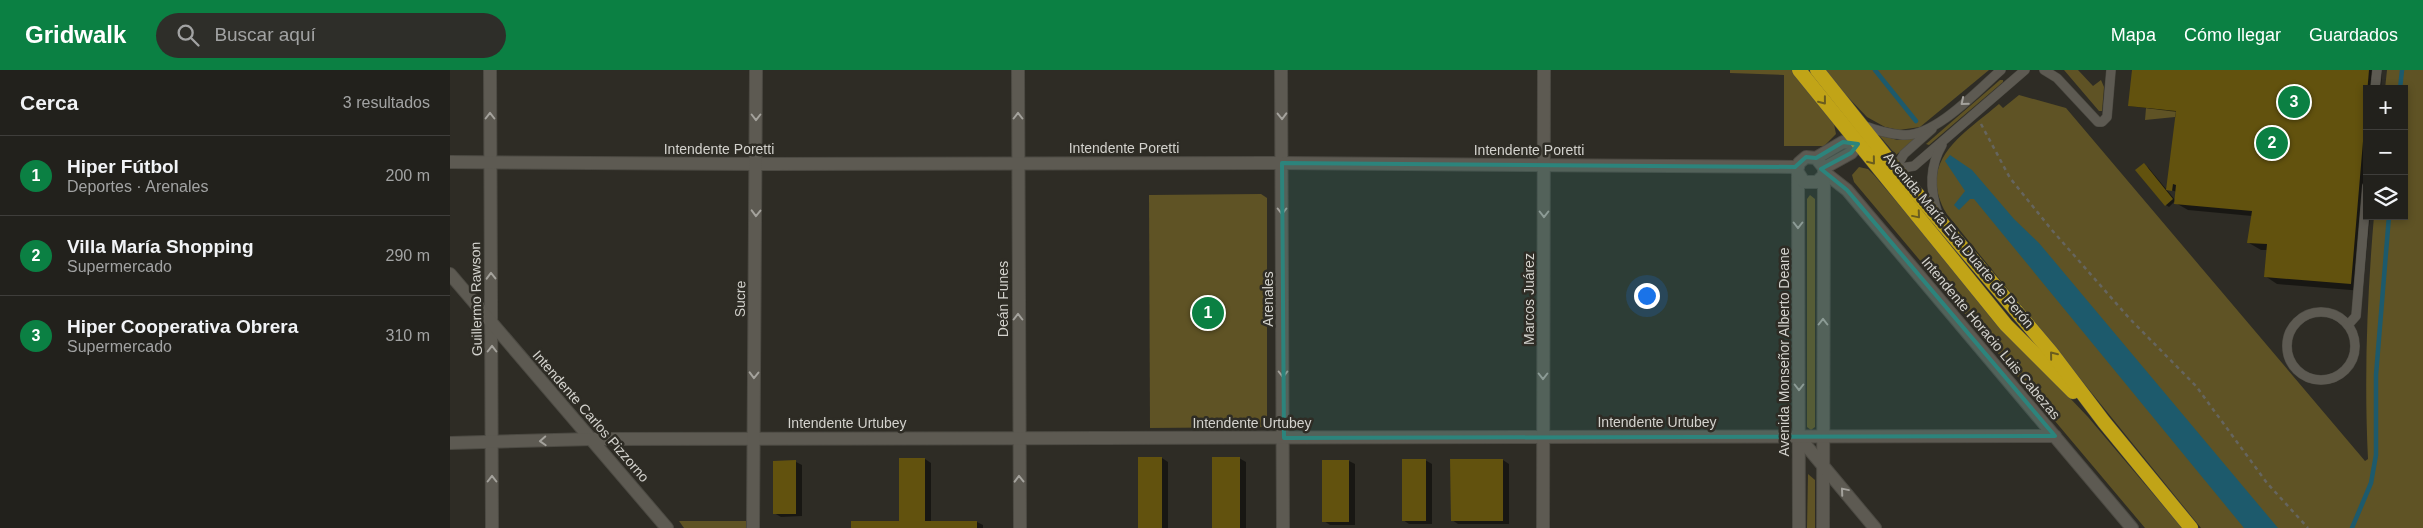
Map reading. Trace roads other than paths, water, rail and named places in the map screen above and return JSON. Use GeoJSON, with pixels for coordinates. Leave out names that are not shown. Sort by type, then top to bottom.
{"type":"FeatureCollection","features":[{"type":"Feature","properties":{"kind":"highway","name":"Avenida María Eva Duarte de Perón"},"geometry":{"type":"LineString","coordinates":[[1799,70],[1864,140],[2012,332],[2104,422]]}},
{"type":"Feature","properties":{"kind":"highway","name":"Avenida María Eva Duarte de Perón"},"geometry":{"type":"LineString","coordinates":[[1817,70],[1860,124],[1864,140]]}},
{"type":"Feature","properties":{"kind":"highway","name":"Avenida María Eva Duarte de Perón"},"geometry":{"type":"LineString","coordinates":[[1891,174],[1941,222],[2051,352],[2104,422],[2191,528]]}},
{"type":"Feature","properties":{"kind":"street","name":"Guillermo Rawson"},"geometry":{"type":"LineString","coordinates":[[490,70],[492,528]]}},
{"type":"Feature","properties":{"kind":"street","name":"Sucre"},"geometry":{"type":"LineString","coordinates":[[753,528],[756,70]]}},
{"type":"Feature","properties":{"kind":"street","name":"Deán Funes"},"geometry":{"type":"LineString","coordinates":[[1018,70],[1018,438],[1020,528]]}},
{"type":"Feature","properties":{"kind":"street","name":"Arenales"},"geometry":{"type":"LineString","coordinates":[[1281,70],[1283,528]]}},
{"type":"Feature","properties":{"kind":"street","name":"Marcos Juárez"},"geometry":{"type":"LineString","coordinates":[[1543,528],[1544,70]]}},
{"type":"Feature","properties":{"kind":"street"},"geometry":{"type":"LineString","coordinates":[[1821,168],[1851,153],[1864,140]]}},
{"type":"Feature","properties":{"kind":"street"},"geometry":{"type":"LineString","coordinates":[[1798,171],[1806,157],[1821,168]]}},
{"type":"Feature","properties":{"kind":"street","name":"Intendente Poretti"},"geometry":{"type":"LineString","coordinates":[[450,162],[1544,165],[1798,171],[1804,182],[1813,184],[1821,168]]}},
{"type":"Feature","properties":{"kind":"street"},"geometry":{"type":"LineString","coordinates":[[1821,168],[1823,528]]}},
{"type":"Feature","properties":{"kind":"street","name":"Intendente Horacio Luis Cabezas"},"geometry":{"type":"LineString","coordinates":[[1821,168],[1847,190],[2132,528]]}},
{"type":"Feature","properties":{"kind":"street","name":"Avenida Monseñor Alberto Deane"},"geometry":{"type":"LineString","coordinates":[[1798,171],[1799,528]]}},
{"type":"Feature","properties":{"kind":"street","name":"Intendente Carlos Pizzorno"},"geometry":{"type":"LineString","coordinates":[[450,274],[667,528]]}},
{"type":"Feature","properties":{"kind":"street","name":"Intendente Urtubey"},"geometry":{"type":"LineString","coordinates":[[450,443],[592,439],[754,438],[2055,436]]}},
{"type":"Feature","properties":{"kind":"street"},"geometry":{"type":"LineString","coordinates":[[1799,437],[1875,528]]}},
{"type":"Feature","properties":{"kind":"lane"},"geometry":{"type":"LineString","coordinates":[[1891,174],[1904,154],[2001,70]]}},
{"type":"Feature","properties":{"kind":"lane"},"geometry":{"type":"LineString","coordinates":[[1891,174],[1914,166],[2025,70]]}},
{"type":"Feature","properties":{"kind":"lane"},"geometry":{"type":"LineString","coordinates":[[2044,70],[2057,78],[2098,122],[2107,117],[2111,70]]}},
{"type":"Feature","properties":{"kind":"lane"},"geometry":{"type":"LineString","coordinates":[[2375,85],[2377,70]]}},
{"type":"Feature","properties":{"kind":"lane"},"geometry":{"type":"LineString","coordinates":[[1860,124],[1904,135],[1923,131],[1939,122]]}},
{"type":"Feature","properties":{"kind":"lane"},"geometry":{"type":"LineString","coordinates":[[1941,222],[1934,199],[1932,180],[1935,159],[1945,140]]}},
{"type":"Feature","properties":{"kind":"lane"},"geometry":{"type":"LineString","coordinates":[[2348,325],[2356,316],[2364,220]]}},
{"type":"Feature","properties":{"kind":"lane"},"geometry":{"type":"LineString","coordinates":[[2316,312],[2328,313],[2339,317],[2348,325],[2355,347],[2353,358],[2339,376],[2329,380],[2318,381],[2307,378],[2291,364],[2287,353],[2288,337],[2296,323],[2305,316],[2316,312]]}},
{"type":"Feature","properties":{"kind":"water"},"geometry":{"type":"Polygon","coordinates":[[[1950,155],[1972,170],[2014,219],[2039,243],[2278,528],[2244,528],[1974,199],[1970,199],[1959,210],[1954,205],[1965,191],[1945,161],[1950,155]]]}},
{"type":"Feature","properties":{"kind":"waterway"},"geometry":{"type":"LineString","coordinates":[[1875,70],[1916,121]]}},
{"type":"Feature","properties":{"kind":"waterway"},"geometry":{"type":"LineString","coordinates":[[2400,85],[2402,70]]}},
{"type":"Feature","properties":{"kind":"waterway"},"geometry":{"type":"LineString","coordinates":[[2352,528],[2371,483],[2376,455],[2376,375],[2389,220]]}},
{"type":"Feature","properties":{"kind":"place","name":"Hiper Cooperativa Obrera"},"geometry":{"type":"Point","coordinates":[2294,102]}},
{"type":"Feature","properties":{"kind":"place","name":"Villa María Shopping"},"geometry":{"type":"Point","coordinates":[2272,143]}},
{"type":"Feature","properties":{"kind":"place","name":"Hiper Fútbol"},"geometry":{"type":"Point","coordinates":[1208,313]}}]}
